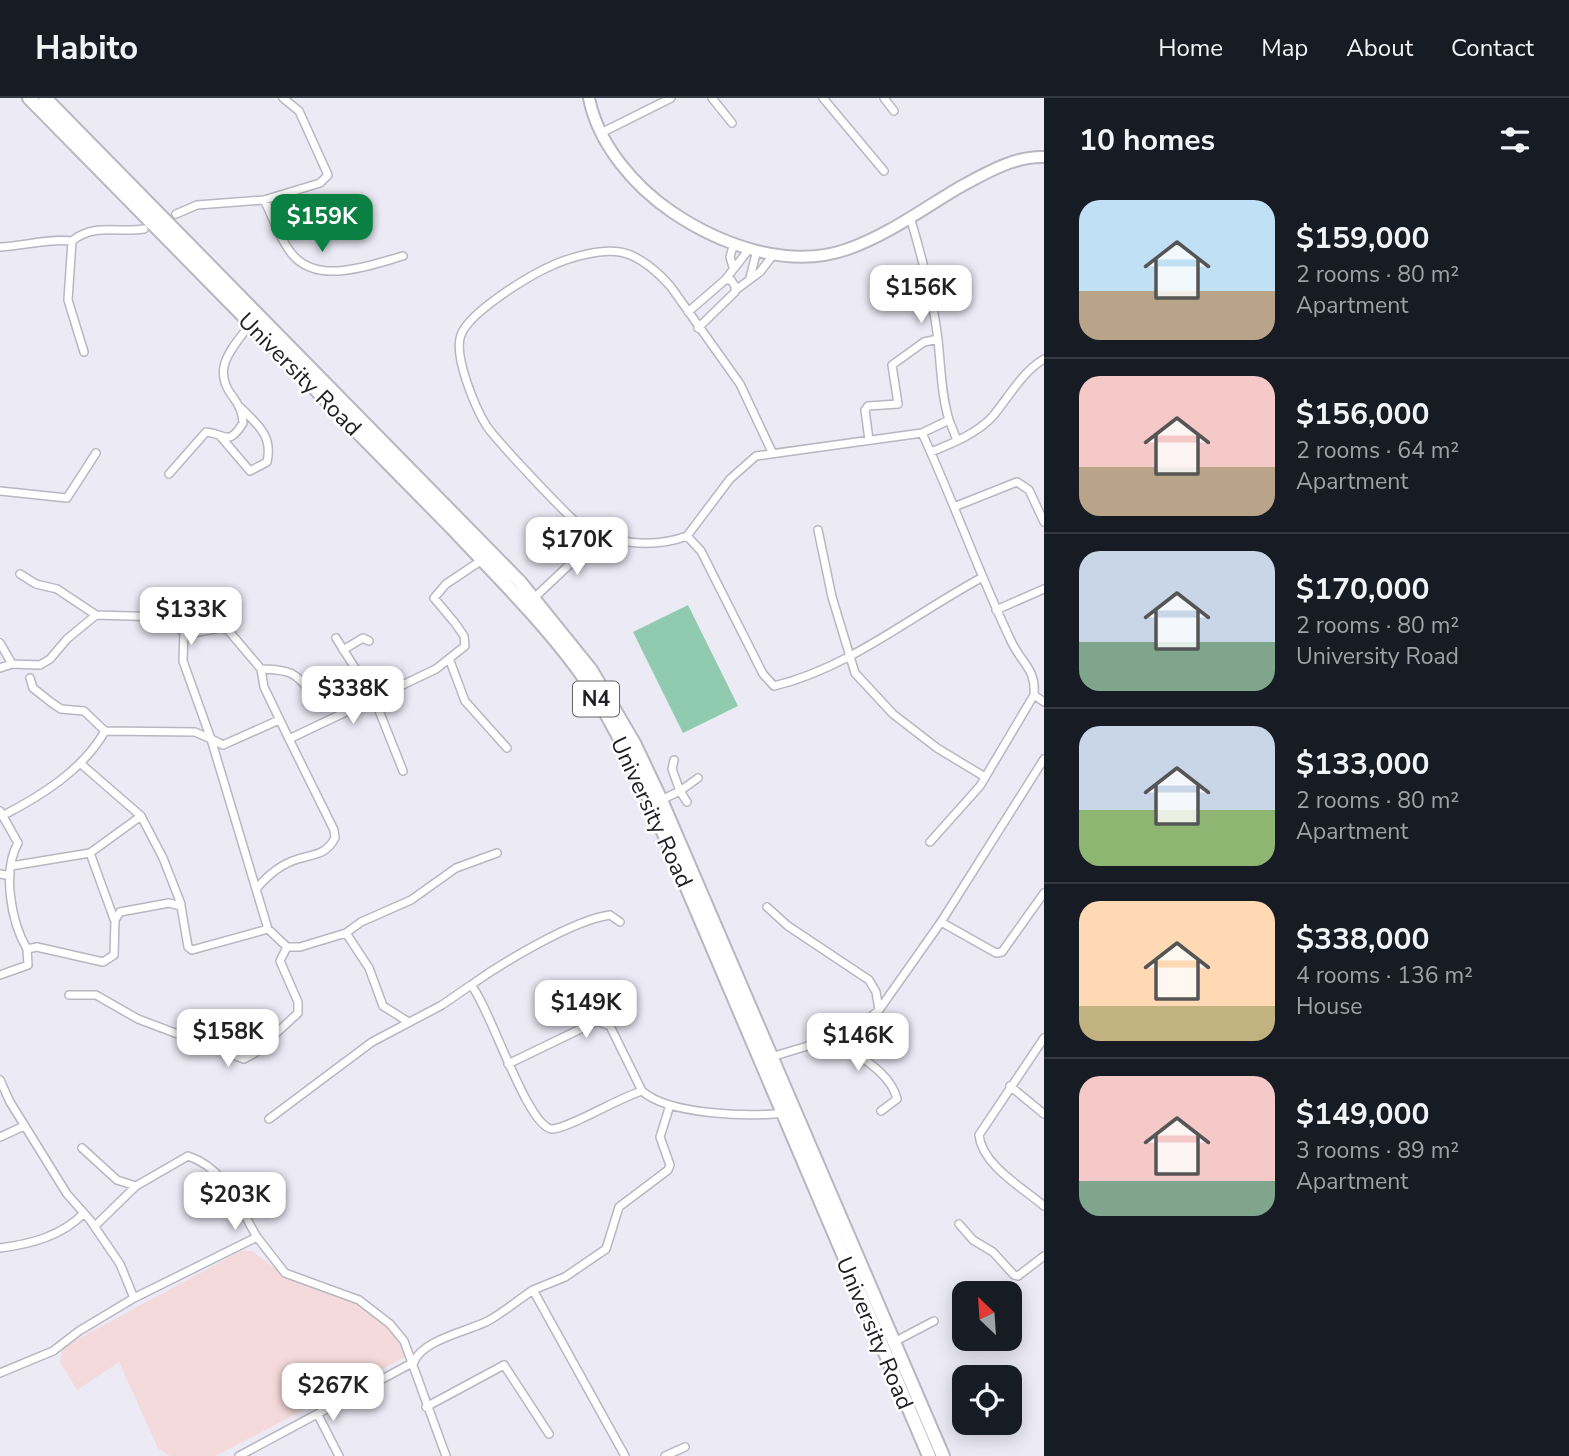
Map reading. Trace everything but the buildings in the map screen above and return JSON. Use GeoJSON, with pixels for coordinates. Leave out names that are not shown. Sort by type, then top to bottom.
{"type":"FeatureCollection","features":[{"type":"Feature","properties":{"kind":"highway","name":"University Road"},"geometry":{"type":"LineString","coordinates":[[29,98],[252,322],[292,366],[534,598],[591,670],[634,743],[661,800],[766,1059],[782,1113],[929,1456]]}},
{"type":"Feature","properties":{"kind":"highway","name":"University Road"},"geometry":{"type":"LineString","coordinates":[[46,98],[456,524],[482,560],[534,616],[581,674],[625,748],[766,1059],[796,1112],[943,1456]]}},
{"type":"Feature","properties":{"kind":"main road"},"geometry":{"type":"LineString","coordinates":[[589,98],[601,133],[630,175],[651,198],[708,233],[773,255],[834,253],[865,242],[987,172],[1024,158],[1044,157]]}},
{"type":"Feature","properties":{"kind":"street"},"geometry":{"type":"LineString","coordinates":[[176,214],[197,205],[264,200],[320,183],[328,174],[299,111],[283,98]]}},
{"type":"Feature","properties":{"kind":"street"},"geometry":{"type":"LineString","coordinates":[[601,133],[671,98]]}},
{"type":"Feature","properties":{"kind":"street"},"geometry":{"type":"LineString","coordinates":[[712,98],[732,123]]}},
{"type":"Feature","properties":{"kind":"street"},"geometry":{"type":"LineString","coordinates":[[823,98],[884,171]]}},
{"type":"Feature","properties":{"kind":"street"},"geometry":{"type":"LineString","coordinates":[[884,98],[894,111]]}},
{"type":"Feature","properties":{"kind":"street"},"geometry":{"type":"LineString","coordinates":[[264,200],[291,253],[303,264],[345,270],[402,256]]}},
{"type":"Feature","properties":{"kind":"street"},"geometry":{"type":"LineString","coordinates":[[910,217],[922,257],[938,339],[942,397],[948,421],[957,440]]}},
{"type":"Feature","properties":{"kind":"street"},"geometry":{"type":"LineString","coordinates":[[0,247],[23,246],[57,238],[72,241],[79,236],[109,227],[126,232],[144,229]]}},
{"type":"Feature","properties":{"kind":"street"},"geometry":{"type":"LineString","coordinates":[[72,241],[68,300],[84,352]]}},
{"type":"Feature","properties":{"kind":"street"},"geometry":{"type":"LineString","coordinates":[[733,267],[730,257],[734,243]]}},
{"type":"Feature","properties":{"kind":"street"},"geometry":{"type":"LineString","coordinates":[[750,278],[754,249]]}},
{"type":"Feature","properties":{"kind":"street"},"geometry":{"type":"LineString","coordinates":[[688,312],[725,280],[733,267],[754,249]]}},
{"type":"Feature","properties":{"kind":"street"},"geometry":{"type":"LineString","coordinates":[[772,452],[740,384],[659,272],[624,252],[607,250],[553,265],[480,310],[461,335],[460,363],[486,426],[577,524],[601,535],[663,545],[687,536],[695,522],[745,463],[756,456],[922,433],[948,421]]}},
{"type":"Feature","properties":{"kind":"street"},"geometry":{"type":"LineString","coordinates":[[698,328],[737,289],[761,272],[773,255]]}},
{"type":"Feature","properties":{"kind":"street"},"geometry":{"type":"LineString","coordinates":[[733,267],[744,270],[750,278]]}},
{"type":"Feature","properties":{"kind":"street"},"geometry":{"type":"LineString","coordinates":[[725,280],[731,280],[737,289]]}},
{"type":"Feature","properties":{"kind":"street"},"geometry":{"type":"LineString","coordinates":[[221,437],[250,471],[267,462],[270,447],[266,435],[223,384],[222,374],[226,358],[252,322]]}},
{"type":"Feature","properties":{"kind":"street"},"geometry":{"type":"LineString","coordinates":[[869,440],[865,410],[868,406],[898,404],[892,365],[924,342],[938,339]]}},
{"type":"Feature","properties":{"kind":"street"},"geometry":{"type":"LineString","coordinates":[[931,452],[957,440],[992,417],[999,405],[1044,359]]}},
{"type":"Feature","properties":{"kind":"street"},"geometry":{"type":"LineString","coordinates":[[169,474],[206,432],[232,437],[243,423],[239,404]]}},
{"type":"Feature","properties":{"kind":"street"},"geometry":{"type":"LineString","coordinates":[[922,433],[996,610],[1016,652],[1035,679],[1034,695],[985,777],[930,842]]}},
{"type":"Feature","properties":{"kind":"street"},"geometry":{"type":"LineString","coordinates":[[0,491],[67,498],[96,453]]}},
{"type":"Feature","properties":{"kind":"street"},"geometry":{"type":"LineString","coordinates":[[954,507],[1017,482],[1029,490],[1044,522]]}},
{"type":"Feature","properties":{"kind":"street"},"geometry":{"type":"LineString","coordinates":[[818,530],[832,597],[855,673],[862,684],[893,714],[937,748],[985,777]]}},
{"type":"Feature","properties":{"kind":"street"},"geometry":{"type":"LineString","coordinates":[[534,598],[601,535]]}},
{"type":"Feature","properties":{"kind":"street"},"geometry":{"type":"LineString","coordinates":[[687,536],[701,551],[763,674],[775,686],[813,674],[850,655],[983,577]]}},
{"type":"Feature","properties":{"kind":"street"},"geometry":{"type":"LineString","coordinates":[[289,739],[357,709],[450,661],[465,646],[464,636],[434,598],[446,584],[482,560]]}},
{"type":"Feature","properties":{"kind":"street"},"geometry":{"type":"LineString","coordinates":[[20,574],[36,584],[57,589],[96,615],[163,617],[184,632],[228,630],[261,669],[261,677],[279,720],[334,830],[335,838],[323,853],[296,859],[280,867],[268,875],[257,888]]}},
{"type":"Feature","properties":{"kind":"street"},"geometry":{"type":"LineString","coordinates":[[996,610],[1044,589]]}},
{"type":"Feature","properties":{"kind":"street"},"geometry":{"type":"LineString","coordinates":[[0,668],[12,664],[40,665],[50,659],[67,639],[96,615]]}},
{"type":"Feature","properties":{"kind":"street"},"geometry":{"type":"LineString","coordinates":[[184,632],[183,661],[211,739],[268,929],[287,947],[300,947],[346,933],[361,922],[411,900],[457,868],[497,853]]}},
{"type":"Feature","properties":{"kind":"street"},"geometry":{"type":"LineString","coordinates":[[336,638],[374,698],[403,771]]}},
{"type":"Feature","properties":{"kind":"street"},"geometry":{"type":"LineString","coordinates":[[343,650],[363,638],[369,641]]}},
{"type":"Feature","properties":{"kind":"street"},"geometry":{"type":"LineString","coordinates":[[0,643],[12,664]]}},
{"type":"Feature","properties":{"kind":"street"},"geometry":{"type":"LineString","coordinates":[[450,661],[464,701],[507,748]]}},
{"type":"Feature","properties":{"kind":"street"},"geometry":{"type":"LineString","coordinates":[[261,669],[282,668],[299,677],[313,695],[335,687],[374,698]]}},
{"type":"Feature","properties":{"kind":"street"},"geometry":{"type":"LineString","coordinates":[[1035,679],[1044,675]]}},
{"type":"Feature","properties":{"kind":"street"},"geometry":{"type":"LineString","coordinates":[[30,678],[33,688],[52,703],[61,709],[84,711],[105,731],[195,732],[223,745],[279,720]]}},
{"type":"Feature","properties":{"kind":"street"},"geometry":{"type":"LineString","coordinates":[[1034,695],[1044,702]]}},
{"type":"Feature","properties":{"kind":"street"},"geometry":{"type":"LineString","coordinates":[[0,975],[28,964],[27,948],[20,935],[10,876],[12,854],[18,843],[1,813],[47,790],[80,762],[105,731]]}},
{"type":"Feature","properties":{"kind":"street"},"geometry":{"type":"LineString","coordinates":[[766,1059],[834,1038],[861,1025],[879,1010],[942,922],[1044,759]]}},
{"type":"Feature","properties":{"kind":"street"},"geometry":{"type":"LineString","coordinates":[[674,760],[672,769],[687,802]]}},
{"type":"Feature","properties":{"kind":"street"},"geometry":{"type":"LineString","coordinates":[[80,762],[141,816],[163,858],[181,906],[188,947],[192,950],[268,929]]}},
{"type":"Feature","properties":{"kind":"street"},"geometry":{"type":"LineString","coordinates":[[1034,773],[1044,779]]}},
{"type":"Feature","properties":{"kind":"street"},"geometry":{"type":"LineString","coordinates":[[661,800],[698,778]]}},
{"type":"Feature","properties":{"kind":"street"},"geometry":{"type":"LineString","coordinates":[[11,866],[90,853],[141,816]]}},
{"type":"Feature","properties":{"kind":"street"},"geometry":{"type":"LineString","coordinates":[[27,948],[37,947],[103,962],[114,955],[115,920],[90,853]]}},
{"type":"Feature","properties":{"kind":"street"},"geometry":{"type":"LineString","coordinates":[[0,874],[10,876]]}},
{"type":"Feature","properties":{"kind":"street"},"geometry":{"type":"LineString","coordinates":[[942,922],[989,950],[1002,952],[1044,893]]}},
{"type":"Feature","properties":{"kind":"street"},"geometry":{"type":"LineString","coordinates":[[115,920],[120,912],[128,908],[170,902],[181,906]]}},
{"type":"Feature","properties":{"kind":"street"},"geometry":{"type":"LineString","coordinates":[[767,906],[788,926],[869,980],[876,992],[879,1010]]}},
{"type":"Feature","properties":{"kind":"street"},"geometry":{"type":"LineString","coordinates":[[269,1119],[372,1042],[407,1021],[442,1005],[495,968],[592,918],[610,915],[620,922]]}},
{"type":"Feature","properties":{"kind":"street"},"geometry":{"type":"LineString","coordinates":[[346,933],[369,968],[383,1006],[407,1021]]}},
{"type":"Feature","properties":{"kind":"street"},"geometry":{"type":"LineString","coordinates":[[69,995],[96,995],[138,1019],[244,1059],[255,1053],[298,1013],[298,1002],[280,961],[287,947]]}},
{"type":"Feature","properties":{"kind":"street"},"geometry":{"type":"LineString","coordinates":[[471,985],[490,1017],[508,1064],[542,1124],[551,1129],[570,1125],[611,1102],[642,1091]]}},
{"type":"Feature","properties":{"kind":"street"},"geometry":{"type":"LineString","coordinates":[[508,1064],[597,1021],[610,1026],[642,1091],[652,1100],[670,1105],[759,1115],[796,1112]]}},
{"type":"Feature","properties":{"kind":"street"},"geometry":{"type":"LineString","coordinates":[[834,1038],[881,1073],[895,1090],[897,1099],[881,1111]]}},
{"type":"Feature","properties":{"kind":"street"},"geometry":{"type":"LineString","coordinates":[[1044,1038],[982,1128],[980,1142],[994,1163],[1044,1206]]}},
{"type":"Feature","properties":{"kind":"street"},"geometry":{"type":"LineString","coordinates":[[0,1080],[24,1126],[67,1194],[95,1226],[120,1264],[134,1298]]}},
{"type":"Feature","properties":{"kind":"street"},"geometry":{"type":"LineString","coordinates":[[1010,1086],[1044,1114]]}},
{"type":"Feature","properties":{"kind":"street"},"geometry":{"type":"LineString","coordinates":[[239,1456],[414,1363],[416,1356],[448,1334],[485,1323],[533,1290],[565,1277],[606,1249],[619,1206],[668,1170],[670,1165],[660,1137],[670,1105]]}},
{"type":"Feature","properties":{"kind":"street"},"geometry":{"type":"LineString","coordinates":[[0,1137],[24,1126]]}},
{"type":"Feature","properties":{"kind":"street"},"geometry":{"type":"LineString","coordinates":[[82,1148],[117,1180],[136,1186]]}},
{"type":"Feature","properties":{"kind":"street"},"geometry":{"type":"LineString","coordinates":[[95,1226],[136,1186],[188,1156],[207,1162],[217,1171],[257,1237],[285,1273],[359,1300],[390,1324],[404,1341],[446,1456]]}},
{"type":"Feature","properties":{"kind":"street"},"geometry":{"type":"LineString","coordinates":[[0,1248],[48,1237],[73,1225],[84,1213]]}},
{"type":"Feature","properties":{"kind":"street"},"geometry":{"type":"LineString","coordinates":[[959,1224],[974,1240],[993,1252],[1014,1275],[1018,1276],[1044,1256]]}},
{"type":"Feature","properties":{"kind":"street"},"geometry":{"type":"LineString","coordinates":[[0,1373],[52,1351],[79,1331],[134,1298],[257,1237]]}},
{"type":"Feature","properties":{"kind":"street"},"geometry":{"type":"LineString","coordinates":[[533,1290],[625,1456]]}},
{"type":"Feature","properties":{"kind":"street"},"geometry":{"type":"LineString","coordinates":[[893,1342],[934,1321]]}},
{"type":"Feature","properties":{"kind":"street"},"geometry":{"type":"LineString","coordinates":[[426,1407],[504,1365],[549,1434]]}},
{"type":"Feature","properties":{"kind":"street"},"geometry":{"type":"LineString","coordinates":[[318,1415],[339,1456]]}},
{"type":"Feature","properties":{"kind":"street"},"geometry":{"type":"LineString","coordinates":[[665,1456],[685,1447]]}},
{"type":"Feature","properties":{"kind":"shaded area"},"geometry":{"type":"Polygon","coordinates":[[[241,1251],[252,1251],[282,1274],[345,1295],[360,1304],[389,1328],[407,1356],[215,1456],[170,1456],[158,1448],[119,1362],[77,1390],[60,1362],[63,1347],[241,1251]]]}},
{"type":"Feature","properties":{"kind":"green space"},"geometry":{"type":"Polygon","coordinates":[[[688,605],[738,706],[683,733],[633,632],[688,605]]]}}]}
